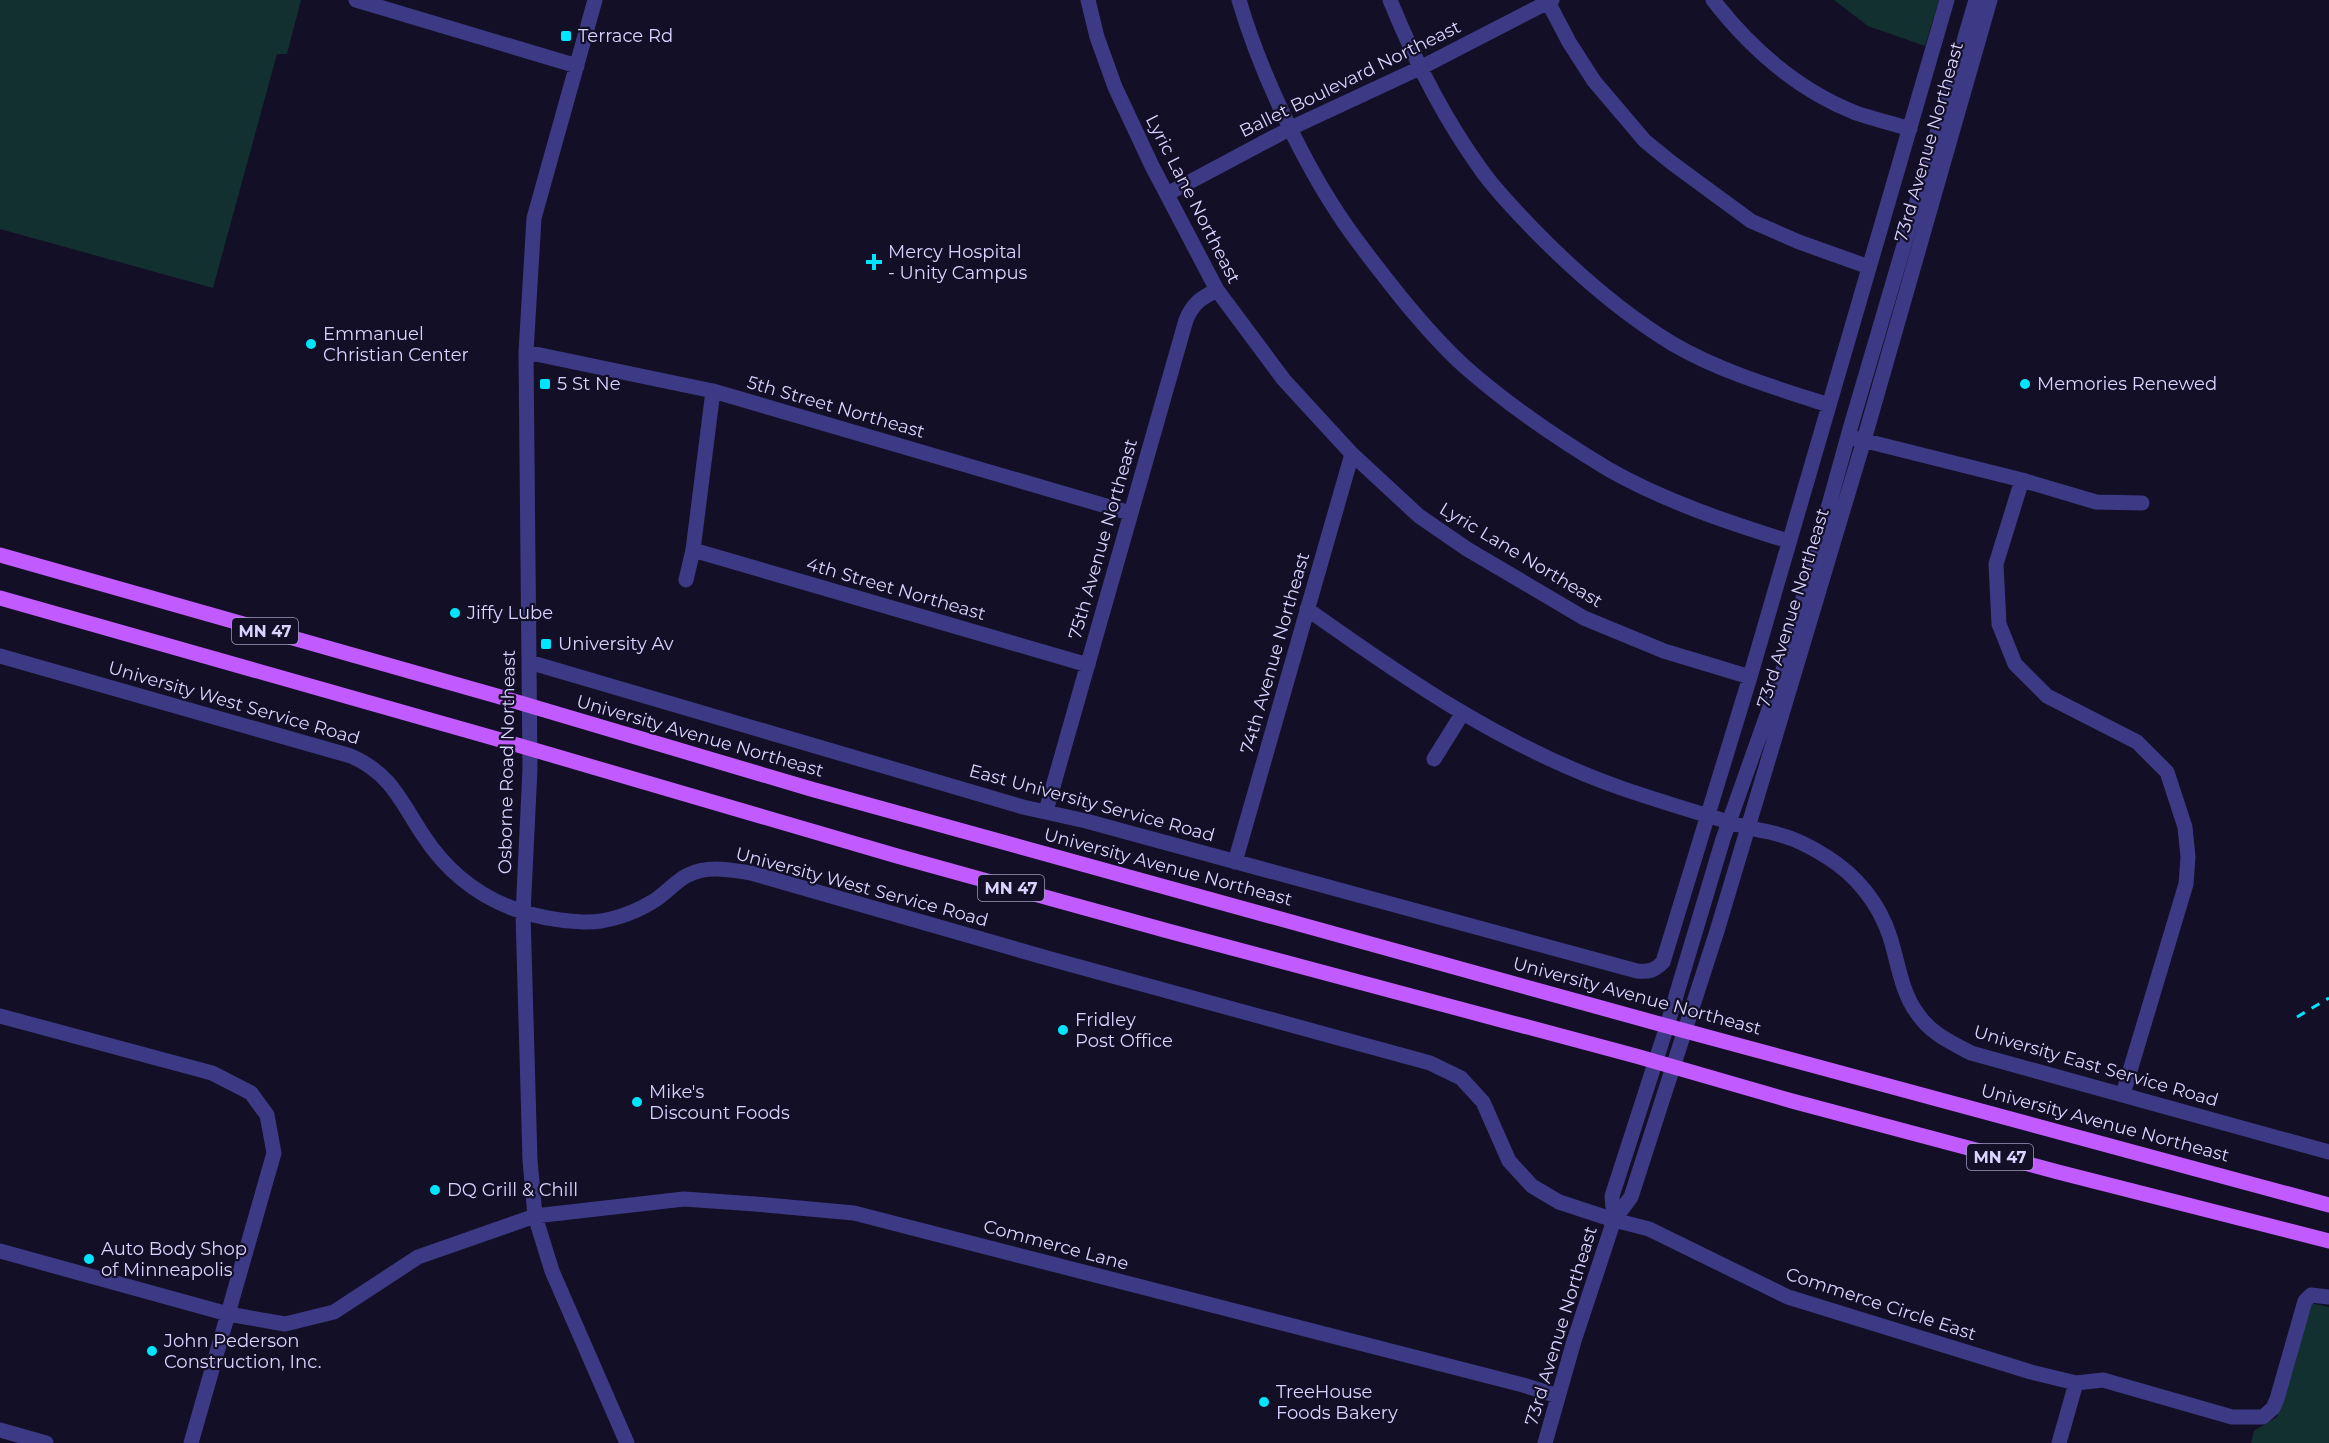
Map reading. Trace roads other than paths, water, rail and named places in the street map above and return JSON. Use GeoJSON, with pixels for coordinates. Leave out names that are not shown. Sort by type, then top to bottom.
{"type":"FeatureCollection","features":[{"type":"Feature","properties":{"kind":"main road","name":"University Avenue Northeast"},"geometry":{"type":"LineString","coordinates":[[0,555],[831,795],[1667,1026],[2329,1205]]}},
{"type":"Feature","properties":{"kind":"main road","name":"MN 47"},"geometry":{"type":"LineString","coordinates":[[0,598],[908,860],[1302,968],[1655,1061],[1792,1101],[2329,1241]]}},
{"type":"Feature","properties":{"kind":"street"},"geometry":{"type":"LineString","coordinates":[[356,0],[577,66]]}},
{"type":"Feature","properties":{"kind":"street","name":"Osborne Road Northeast"},"geometry":{"type":"LineString","coordinates":[[595,0],[534,218],[526,352],[529,749],[524,914],[530,1160],[535,1216],[552,1270],[627,1443]]}},
{"type":"Feature","properties":{"kind":"street","name":"Lyric Lane Northeast"},"geometry":{"type":"LineString","coordinates":[[1088,0],[1097,37],[1115,87],[1217,290],[1284,380],[1352,454],[1419,516],[1467,549],[1584,618],[1664,651],[1749,677]]}},
{"type":"Feature","properties":{"kind":"street"},"geometry":{"type":"LineString","coordinates":[[1239,0],[1262,64],[1291,128],[1317,178],[1345,224],[1426,328],[1464,366],[1559,438],[1609,469],[1661,495],[1710,515],[1788,541]]}},
{"type":"Feature","properties":{"kind":"street"},"geometry":{"type":"LineString","coordinates":[[1390,0],[1446,117],[1483,172],[1522,218],[1567,264],[1603,296],[1674,345],[1751,380],[1829,405]]}},
{"type":"Feature","properties":{"kind":"street"},"geometry":{"type":"LineString","coordinates":[[1713,0],[1754,47],[1788,76],[1828,100],[1857,113],[1910,129]]}},
{"type":"Feature","properties":{"kind":"street","name":"73rd Avenue Northeast"},"geometry":{"type":"LineString","coordinates":[[1648,972],[1656,969],[1663,962],[1947,0]]}},
{"type":"Feature","properties":{"kind":"street","name":"73rd Avenue Northeast"},"geometry":{"type":"LineString","coordinates":[[1614,1220],[1612,1196],[1667,1026],[1729,821],[1784,668],[1848,436],[1976,0]]}},
{"type":"Feature","properties":{"kind":"street","name":"73rd Avenue Northeast"},"geometry":{"type":"LineString","coordinates":[[1545,1443],[1574,1341],[1614,1220],[1631,1197],[1748,827],[1864,440],[1990,0]]}},
{"type":"Feature","properties":{"kind":"street"},"geometry":{"type":"LineString","coordinates":[[1549,1],[1569,42],[1594,81],[1645,141],[1672,164],[1751,221],[1809,246],[1869,267]]}},
{"type":"Feature","properties":{"kind":"street","name":"Ballet Boulevard Northeast"},"geometry":{"type":"LineString","coordinates":[[1167,194],[1291,128],[1422,67],[1549,1]]}},
{"type":"Feature","properties":{"kind":"street","name":"75th Avenue Northeast"},"geometry":{"type":"LineString","coordinates":[[1046,811],[1186,320],[1192,306],[1198,300],[1217,290]]}},
{"type":"Feature","properties":{"kind":"street","name":"5th Street Northeast"},"geometry":{"type":"LineString","coordinates":[[526,352],[713,391],[1130,513]]}},
{"type":"Feature","properties":{"kind":"street"},"geometry":{"type":"LineString","coordinates":[[686,580],[693,550],[713,391]]}},
{"type":"Feature","properties":{"kind":"street"},"geometry":{"type":"LineString","coordinates":[[1848,436],[2022,480],[2096,502],[2142,503]]}},
{"type":"Feature","properties":{"kind":"street","name":"74th Avenue Northeast"},"geometry":{"type":"LineString","coordinates":[[1235,862],[1352,454]]}},
{"type":"Feature","properties":{"kind":"street"},"geometry":{"type":"LineString","coordinates":[[2022,480],[1996,564],[1999,624],[2015,664],[2047,696],[2137,742],[2167,772],[2185,826],[2188,858],[2186,884],[2122,1094]]}},
{"type":"Feature","properties":{"kind":"street","name":"4th Street Northeast"},"geometry":{"type":"LineString","coordinates":[[693,550],[1088,665]]}},
{"type":"Feature","properties":{"kind":"street","name":"University East Service Road"},"geometry":{"type":"LineString","coordinates":[[1307,609],[1405,679],[1510,741],[1621,788],[1778,834],[1825,855],[1850,872],[1870,897],[1889,934],[1903,983],[1916,1013],[1934,1033],[1971,1053],[2329,1152]]}},
{"type":"Feature","properties":{"kind":"street","name":"University West Service Road"},"geometry":{"type":"LineString","coordinates":[[0,656],[351,756],[369,764],[386,778],[436,855],[457,877],[480,893],[524,914],[583,922],[607,921],[652,902],[689,875],[717,868],[751,873],[1047,958],[1430,1063],[1461,1078],[1483,1102],[1509,1161],[1532,1186],[1559,1202],[1614,1220]]}},
{"type":"Feature","properties":{"kind":"street","name":"East University Service Road"},"geometry":{"type":"LineString","coordinates":[[529,662],[1023,807],[1046,811],[1637,971],[1648,972]]}},
{"type":"Feature","properties":{"kind":"street"},"geometry":{"type":"LineString","coordinates":[[1434,759],[1462,714]]}},
{"type":"Feature","properties":{"kind":"street"},"geometry":{"type":"LineString","coordinates":[[0,1016],[212,1073],[251,1093],[267,1115],[274,1153],[191,1443]]}},
{"type":"Feature","properties":{"kind":"street","name":"Commerce Lane"},"geometry":{"type":"LineString","coordinates":[[0,1251],[228,1314],[285,1324],[334,1312],[418,1257],[535,1216],[684,1199],[854,1213],[1523,1385],[1558,1396]]}},
{"type":"Feature","properties":{"kind":"street","name":"Commerce Circle East"},"geometry":{"type":"LineString","coordinates":[[1614,1220],[1649,1228],[1788,1298],[2031,1372],[2076,1383],[2103,1380],[2232,1417],[2263,1417],[2273,1408],[2305,1301],[2310,1295],[2329,1297]]}},
{"type":"Feature","properties":{"kind":"street"},"geometry":{"type":"LineString","coordinates":[[2059,1443],[2076,1383]]}},
{"type":"Feature","properties":{"kind":"street"},"geometry":{"type":"LineString","coordinates":[[0,1430],[46,1443]]}},
{"type":"Feature","properties":{"kind":"railway"},"geometry":{"type":"LineString","coordinates":[[2297,1017],[2329,998]]}},
{"type":"Feature","properties":{"kind":"place","name":"Terrace Rd"},"geometry":{"type":"Point","coordinates":[566,36]}},
{"type":"Feature","properties":{"kind":"place","name":"Mercy Hospital - Unity Campus"},"geometry":{"type":"Point","coordinates":[874,262]}},
{"type":"Feature","properties":{"kind":"place","name":"Emmanuel Christian Center"},"geometry":{"type":"Point","coordinates":[311,344]}},
{"type":"Feature","properties":{"kind":"place","name":"5 St Ne"},"geometry":{"type":"Point","coordinates":[545,384]}},
{"type":"Feature","properties":{"kind":"place","name":"Memories Renewed"},"geometry":{"type":"Point","coordinates":[2025,384]}},
{"type":"Feature","properties":{"kind":"place","name":"Jiffy Lube"},"geometry":{"type":"Point","coordinates":[455,613]}},
{"type":"Feature","properties":{"kind":"place","name":"University Av"},"geometry":{"type":"Point","coordinates":[546,644]}},
{"type":"Feature","properties":{"kind":"place","name":"Fridley Post Office"},"geometry":{"type":"Point","coordinates":[1063,1030]}},
{"type":"Feature","properties":{"kind":"place","name":"Mike's Discount Foods"},"geometry":{"type":"Point","coordinates":[637,1102]}},
{"type":"Feature","properties":{"kind":"place","name":"DQ Grill & Chill"},"geometry":{"type":"Point","coordinates":[435,1190]}},
{"type":"Feature","properties":{"kind":"place","name":"Auto Body Shop of Minneapolis"},"geometry":{"type":"Point","coordinates":[89,1259]}},
{"type":"Feature","properties":{"kind":"place","name":"John Pederson Construction, Inc."},"geometry":{"type":"Point","coordinates":[152,1351]}},
{"type":"Feature","properties":{"kind":"place","name":"TreeHouse Foods Bakery"},"geometry":{"type":"Point","coordinates":[1264,1402]}}]}
